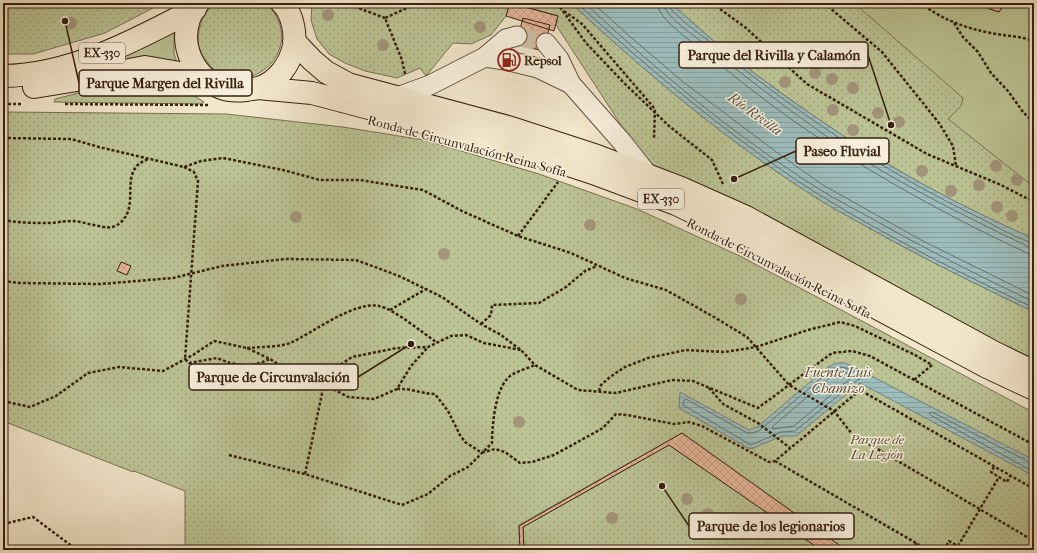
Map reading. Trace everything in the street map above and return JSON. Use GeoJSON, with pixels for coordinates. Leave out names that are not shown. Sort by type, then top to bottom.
{"type":"FeatureCollection","features":[{"type":"Feature","properties":{"kind":"main road","name":"Ronda de Circunvalación Reina Sofía"},"geometry":{"type":"LineString","coordinates":[[3,76],[16,76],[70,66],[116,48],[196,6]]}},
{"type":"Feature","properties":{"kind":"main road","name":"Ronda de Circunvalación Reina Sofía"},"geometry":{"type":"LineString","coordinates":[[196,6],[190,18],[186,33],[187,50],[192,62],[203,77],[220,88],[235,91],[258,88],[312,93],[505,144],[570,165],[676,204],[741,235],[987,367],[1034,389]]}},
{"type":"Feature","properties":{"kind":"main road","name":"Ronda de Circunvalación Reina Sofía"},"geometry":{"type":"LineString","coordinates":[[258,88],[268,84],[279,76],[288,63],[294,41],[289,8]]}},
{"type":"Feature","properties":{"kind":"main road","name":"Ronda de Circunvalación Reina Sofía"},"geometry":{"type":"LineString","coordinates":[[294,41],[326,72],[348,84],[404,94],[597,156],[681,188],[746,217],[993,352],[1034,372]]}},
{"type":"Feature","properties":{"kind":"main road","name":"Ronda de Circunvalación Reina Sofía"},"geometry":{"type":"LineString","coordinates":[[3,90],[21,89],[77,80],[145,67],[203,77]]}},
{"type":"Feature","properties":{"kind":"lane"},"geometry":{"type":"LineString","coordinates":[[404,94],[430,85],[485,57],[506,40],[517,36]]}},
{"type":"Feature","properties":{"kind":"lane"},"geometry":{"type":"LineString","coordinates":[[546,44],[559,59],[571,84],[622,142],[648,176]]}},
{"type":"Feature","properties":{"kind":"lane"},"geometry":{"type":"LineString","coordinates":[[485,57],[538,68],[571,84]]}},
{"type":"Feature","properties":{"kind":"path"},"geometry":{"type":"LineString","coordinates":[[3,6],[15,3]]}},
{"type":"Feature","properties":{"kind":"path"},"geometry":{"type":"LineString","coordinates":[[345,3],[385,18],[415,3]]}},
{"type":"Feature","properties":{"kind":"path"},"geometry":{"type":"LineString","coordinates":[[555,3],[582,24],[655,109],[654,138]]}},
{"type":"Feature","properties":{"kind":"path"},"geometry":{"type":"LineString","coordinates":[[712,3],[746,28],[807,84],[928,154],[1001,185],[1034,202]]}},
{"type":"Feature","properties":{"kind":"path"},"geometry":{"type":"LineString","coordinates":[[824,3],[882,52],[887,58],[939,123],[953,146],[957,166]]}},
{"type":"Feature","properties":{"kind":"path"},"geometry":{"type":"LineString","coordinates":[[920,3],[935,14],[954,23],[991,33],[1025,38],[1034,41]]}},
{"type":"Feature","properties":{"kind":"path"},"geometry":{"type":"LineString","coordinates":[[562,9],[586,43],[624,83],[669,126],[712,160],[724,186]]}},
{"type":"Feature","properties":{"kind":"path"},"geometry":{"type":"LineString","coordinates":[[385,18],[402,60],[406,79],[404,94]]}},
{"type":"Feature","properties":{"kind":"path"},"geometry":{"type":"LineString","coordinates":[[954,23],[963,37],[978,52],[990,73],[1008,91],[1023,112],[1034,123]]}},
{"type":"Feature","properties":{"kind":"path"},"geometry":{"type":"LineString","coordinates":[[3,104],[24,104]]}},
{"type":"Feature","properties":{"kind":"path"},"geometry":{"type":"LineString","coordinates":[[59,104],[214,105]]}},
{"type":"Feature","properties":{"kind":"path"},"geometry":{"type":"LineString","coordinates":[[3,138],[71,138],[100,147],[184,167],[194,172],[198,181],[185,359]]}},
{"type":"Feature","properties":{"kind":"path"},"geometry":{"type":"LineString","coordinates":[[3,220],[22,223],[74,221],[111,228],[120,223],[128,212],[130,204],[130,180],[136,167],[142,161],[149,158]]}},
{"type":"Feature","properties":{"kind":"path"},"geometry":{"type":"LineString","coordinates":[[184,167],[201,161],[223,158],[283,170],[320,180],[360,180],[423,190],[462,211],[518,236],[571,253],[625,278],[666,290],[747,337],[789,385],[834,411],[852,434],[1034,541]]}},
{"type":"Feature","properties":{"kind":"path"},"geometry":{"type":"LineString","coordinates":[[518,236],[554,186],[568,172],[570,165]]}},
{"type":"Feature","properties":{"kind":"path"},"geometry":{"type":"LineString","coordinates":[[3,281],[19,283],[101,284],[173,278],[222,266],[285,259],[356,260],[399,276],[442,297],[481,324],[501,335],[522,351],[535,365],[578,390],[616,393],[672,380],[693,381],[758,408],[832,354],[852,351],[870,356],[1034,445]]}},
{"type":"Feature","properties":{"kind":"path"},"geometry":{"type":"LineString","coordinates":[[481,324],[491,315],[492,305],[539,303],[566,287],[584,271],[597,265]]}},
{"type":"Feature","properties":{"kind":"path"},"geometry":{"type":"LineString","coordinates":[[390,310],[426,289]]}},
{"type":"Feature","properties":{"kind":"path"},"geometry":{"type":"LineString","coordinates":[[247,348],[289,344],[351,311],[367,306],[379,306],[390,310],[436,342]]}},
{"type":"Feature","properties":{"kind":"path"},"geometry":{"type":"LineString","coordinates":[[599,391],[601,385],[610,377],[625,367],[648,358],[686,350],[725,352],[756,347],[808,330],[840,322],[855,326],[915,355],[932,365],[914,380]]}},
{"type":"Feature","properties":{"kind":"path"},"geometry":{"type":"LineString","coordinates":[[397,389],[411,366],[428,347],[451,336],[466,335],[484,343],[522,351]]}},
{"type":"Feature","properties":{"kind":"path"},"geometry":{"type":"LineString","coordinates":[[3,402],[30,407],[56,396],[88,373],[119,366],[163,371],[214,341],[247,348],[270,359],[286,369],[324,384],[348,397],[374,399],[397,389],[408,389],[426,394],[435,394],[448,410],[460,435],[466,442],[479,451],[484,452],[495,449],[505,452],[520,462],[532,462],[554,455],[603,428],[616,414],[674,424],[689,422],[702,426],[769,462],[775,461],[860,390],[1034,489]]}},
{"type":"Feature","properties":{"kind":"path"},"geometry":{"type":"LineString","coordinates":[[302,376],[331,371],[352,357],[397,348],[428,347]]}},
{"type":"Feature","properties":{"kind":"path"},"geometry":{"type":"LineString","coordinates":[[185,359],[189,362],[217,358],[230,363],[248,366],[270,359]]}},
{"type":"Feature","properties":{"kind":"path"},"geometry":{"type":"LineString","coordinates":[[229,455],[305,474],[402,505],[428,494],[450,476],[468,467],[484,452],[492,443],[494,412],[501,390],[507,379],[535,365]]}},
{"type":"Feature","properties":{"kind":"path"},"geometry":{"type":"LineString","coordinates":[[305,474],[324,384]]}},
{"type":"Feature","properties":{"kind":"path"},"geometry":{"type":"LineString","coordinates":[[709,387],[723,404],[758,423],[790,448]]}},
{"type":"Feature","properties":{"kind":"path"},"geometry":{"type":"LineString","coordinates":[[775,461],[928,550]]}},
{"type":"Feature","properties":{"kind":"path"},"geometry":{"type":"LineString","coordinates":[[994,467],[991,472],[1007,482],[1010,476]]}},
{"type":"Feature","properties":{"kind":"path"},"geometry":{"type":"LineString","coordinates":[[958,546],[999,477]]}},
{"type":"Feature","properties":{"kind":"path"},"geometry":{"type":"LineString","coordinates":[[3,524],[34,517],[77,550]]}},
{"type":"Feature","properties":{"kind":"path"},"geometry":{"type":"LineString","coordinates":[[944,550],[949,541],[965,550]]}},
{"type":"Feature","properties":{"kind":"path"},"geometry":{"type":"LineString","coordinates":[[914,550],[916,543]]}},
{"type":"Feature","properties":{"kind":"green space"},"geometry":{"type":"Polygon","coordinates":[[[3,3],[159,3],[151,9],[105,33],[33,54],[3,54],[3,3]]]}},
{"type":"Feature","properties":{"kind":"green space"},"geometry":{"type":"Polygon","coordinates":[[[216,3],[264,3],[275,14],[282,34],[281,45],[277,55],[262,71],[252,76],[241,78],[229,77],[216,71],[205,59],[198,43],[199,29],[205,14],[216,3]]]}},
{"type":"Feature","properties":{"kind":"green space"},"geometry":{"type":"Polygon","coordinates":[[[312,3],[510,3],[506,16],[491,35],[471,44],[453,43],[426,76],[420,68],[397,78],[365,71],[345,63],[329,54],[317,39],[311,20],[312,3]]]}},
{"type":"Feature","properties":{"kind":"green space"},"geometry":{"type":"Polygon","coordinates":[[[513,3],[571,3],[688,106],[750,153],[782,175],[826,204],[883,236],[947,270],[1034,312],[1034,362],[649,163],[636,148],[556,25],[558,16],[513,3]]]}},
{"type":"Feature","properties":{"kind":"green space"},"geometry":{"type":"Polygon","coordinates":[[[671,3],[854,3],[963,98],[961,106],[948,119],[1034,187],[1034,239],[941,194],[911,178],[862,148],[798,105],[749,69],[701,30],[671,3]]]}},
{"type":"Feature","properties":{"kind":"green space"},"geometry":{"type":"Polygon","coordinates":[[[832,3],[969,3],[999,12],[1005,3],[1034,3],[1034,198],[996,178],[832,3]]]}},
{"type":"Feature","properties":{"kind":"green space"},"geometry":{"type":"Polygon","coordinates":[[[174,32],[174,54],[177,62],[133,60],[107,62],[174,32]]]}},
{"type":"Feature","properties":{"kind":"green space"},"geometry":{"type":"Polygon","coordinates":[[[117,83],[162,85],[184,91],[204,102],[202,104],[54,102],[55,99],[117,83]]]}},
{"type":"Feature","properties":{"kind":"green space","name":"Parque de La Legión"},"geometry":{"type":"Polygon","coordinates":[[[3,112],[226,114],[343,127],[424,140],[539,174],[637,209],[740,256],[1034,412],[1034,550],[846,550],[682,433],[519,525],[520,550],[185,550],[185,491],[3,421],[3,112]]]}},
{"type":"Feature","properties":{"kind":"green space"},"geometry":{"type":"Polygon","coordinates":[[[669,445],[821,550],[524,550],[523,527],[669,445]]]}},
{"type":"Feature","properties":{"kind":"water","name":"Río Rivilla"},"geometry":{"type":"Polygon","coordinates":[[[571,3],[671,3],[701,30],[749,69],[798,105],[862,148],[911,178],[941,194],[1034,239],[1034,312],[947,270],[883,236],[826,204],[782,175],[750,153],[688,106],[571,3]]]}},
{"type":"Feature","properties":{"kind":"water","name":"Fuente Luis Chamizo"},"geometry":{"type":"Polygon","coordinates":[[[837,363],[845,363],[850,365],[1034,460],[1034,476],[860,383],[796,436],[782,436],[751,449],[679,408],[680,392],[749,430],[757,427],[828,367],[837,363]]]}},
{"type":"Feature","properties":{"kind":"building"},"geometry":{"type":"Polygon","coordinates":[[[510,3],[558,16],[554,31],[506,16],[510,3]]]}},
{"type":"Feature","properties":{"kind":"building"},"geometry":{"type":"Polygon","coordinates":[[[993,3],[1005,3],[999,12],[990,9],[993,3]]]}},
{"type":"Feature","properties":{"kind":"building"},"geometry":{"type":"Polygon","coordinates":[[[523,18],[550,25],[543,51],[516,44],[523,18]]]}},
{"type":"Feature","properties":{"kind":"building"},"geometry":{"type":"Polygon","coordinates":[[[121,262],[131,266],[127,275],[117,271],[121,262]]]}},
{"type":"Feature","properties":{"kind":"building"},"geometry":{"type":"Polygon","coordinates":[[[682,433],[846,550],[821,550],[669,445],[523,527],[524,550],[520,550],[519,526],[682,433]]]}},
{"type":"Feature","properties":{"kind":"tunnel"},"geometry":{"type":"LineString","coordinates":[[517,36],[546,43]]}},
{"type":"Feature","properties":{"kind":"place","name":"Parque Margen del Rivilla"},"geometry":{"type":"Point","coordinates":[65,21]}},
{"type":"Feature","properties":{"kind":"place","name":"Repsol"},"geometry":{"type":"Point","coordinates":[509,60]}},
{"type":"Feature","properties":{"kind":"place","name":"Parque del Rivilla y Calamón"},"geometry":{"type":"Point","coordinates":[891,125]}},
{"type":"Feature","properties":{"kind":"place","name":"Paseo Fluvial"},"geometry":{"type":"Point","coordinates":[734,179]}},
{"type":"Feature","properties":{"kind":"place","name":"Parque de Circunvalación"},"geometry":{"type":"Point","coordinates":[411,344]}},
{"type":"Feature","properties":{"kind":"place","name":"Parque de los legionarios"},"geometry":{"type":"Point","coordinates":[662,486]}}]}
